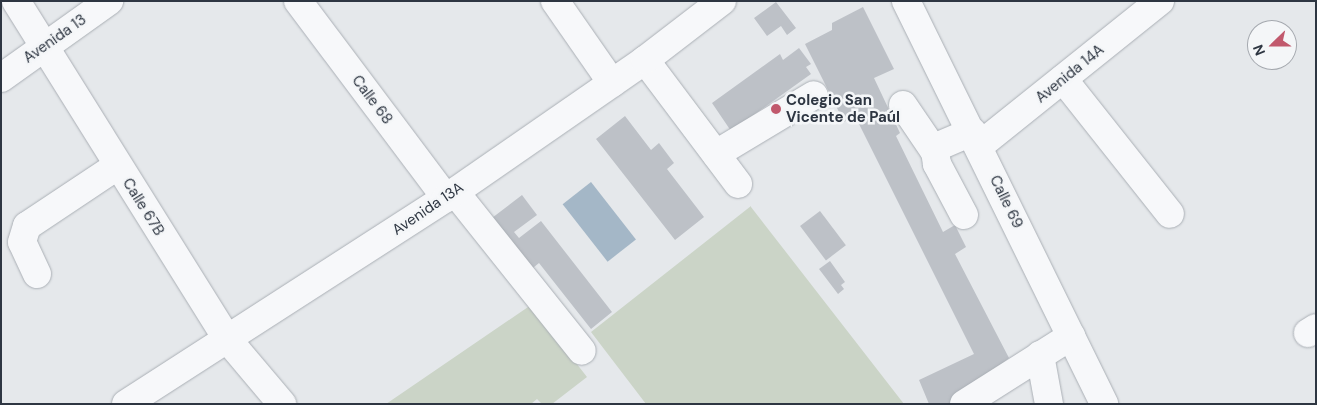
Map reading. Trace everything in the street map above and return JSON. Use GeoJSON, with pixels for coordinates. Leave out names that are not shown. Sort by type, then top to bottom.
{"type":"FeatureCollection","features":[{"type":"Feature","properties":{"kind":"street","name":"Calle 67B"},"geometry":{"type":"LineString","coordinates":[[16,1],[117,166],[228,340],[282,404]]}},
{"type":"Feature","properties":{"kind":"street","name":"Avenida 13"},"geometry":{"type":"LineString","coordinates":[[1,78],[109,1]]}},
{"type":"Feature","properties":{"kind":"street","name":"Calle 68"},"geometry":{"type":"LineString","coordinates":[[298,1],[450,195],[582,351]]}},
{"type":"Feature","properties":{"kind":"street"},"geometry":{"type":"LineString","coordinates":[[555,1],[612,83]]}},
{"type":"Feature","properties":{"kind":"street","name":"Avenida 13A"},"geometry":{"type":"LineString","coordinates":[[126,404],[228,340],[450,195],[645,60],[722,1]]}},
{"type":"Feature","properties":{"kind":"street","name":"Calle 69"},"geometry":{"type":"LineString","coordinates":[[906,1],[976,139],[1104,404]]}},
{"type":"Feature","properties":{"kind":"street","name":"Avenida 14A"},"geometry":{"type":"LineString","coordinates":[[935,152],[941,145],[976,139],[1063,79],[1160,1]]}},
{"type":"Feature","properties":{"kind":"street"},"geometry":{"type":"LineString","coordinates":[[645,60],[738,184]]}},
{"type":"Feature","properties":{"kind":"street"},"geometry":{"type":"LineString","coordinates":[[1063,79],[1170,214]]}},
{"type":"Feature","properties":{"kind":"street"},"geometry":{"type":"LineString","coordinates":[[716,154],[814,95]]}},
{"type":"Feature","properties":{"kind":"street"},"geometry":{"type":"LineString","coordinates":[[904,105],[935,152],[936,164],[964,215]]}},
{"type":"Feature","properties":{"kind":"street"},"geometry":{"type":"LineString","coordinates":[[37,274],[22,242],[27,226],[117,166]]}},
{"type":"Feature","properties":{"kind":"street"},"geometry":{"type":"LineString","coordinates":[[964,404],[1071,336]]}},
{"type":"Feature","properties":{"kind":"street"},"geometry":{"type":"LineString","coordinates":[[1040,355],[1049,404]]}},
{"type":"Feature","properties":{"kind":"shaded area"},"geometry":{"type":"Polygon","coordinates":[[[751,206],[904,404],[646,404],[591,332],[751,206]]]}},
{"type":"Feature","properties":{"kind":"shaded area"},"geometry":{"type":"Polygon","coordinates":[[[531,305],[587,377],[552,404],[542,404],[537,399],[531,404],[386,404],[531,305]]]}},
{"type":"Feature","properties":{"kind":"water"},"geometry":{"type":"Polygon","coordinates":[[[591,182],[636,240],[608,262],[563,204],[591,182]]]}},
{"type":"Feature","properties":{"kind":"building"},"geometry":{"type":"Polygon","coordinates":[[[776,2],[796,28],[787,35],[781,26],[767,36],[754,18],[776,2]]]}},
{"type":"Feature","properties":{"kind":"building"},"geometry":{"type":"Polygon","coordinates":[[[863,7],[894,69],[874,78],[900,133],[896,136],[943,232],[955,225],[966,247],[955,254],[1009,358],[952,404],[929,404],[919,380],[974,354],[855,116],[844,122],[805,44],[832,30],[832,23],[863,7]]]}},
{"type":"Feature","properties":{"kind":"building"},"geometry":{"type":"Polygon","coordinates":[[[799,48],[811,64],[806,67],[811,74],[731,131],[712,103],[780,54],[783,60],[799,48]]]}},
{"type":"Feature","properties":{"kind":"building"},"geometry":{"type":"Polygon","coordinates":[[[625,116],[651,150],[659,143],[674,163],[667,169],[704,217],[675,240],[596,139],[625,116]]]}},
{"type":"Feature","properties":{"kind":"building"},"geometry":{"type":"Polygon","coordinates":[[[522,195],[537,215],[514,232],[519,238],[541,221],[612,312],[591,329],[539,263],[528,272],[488,221],[522,195]]]}},
{"type":"Feature","properties":{"kind":"building"},"geometry":{"type":"Polygon","coordinates":[[[820,211],[846,245],[826,260],[800,226],[820,211]]]}},
{"type":"Feature","properties":{"kind":"building"},"geometry":{"type":"Polygon","coordinates":[[[830,261],[845,282],[841,285],[844,289],[838,294],[819,269],[830,261]]]}},
{"type":"Feature","properties":{"kind":"place","name":"Colegio San Vicente de Paúl"},"geometry":{"type":"Point","coordinates":[776,109]}}]}
